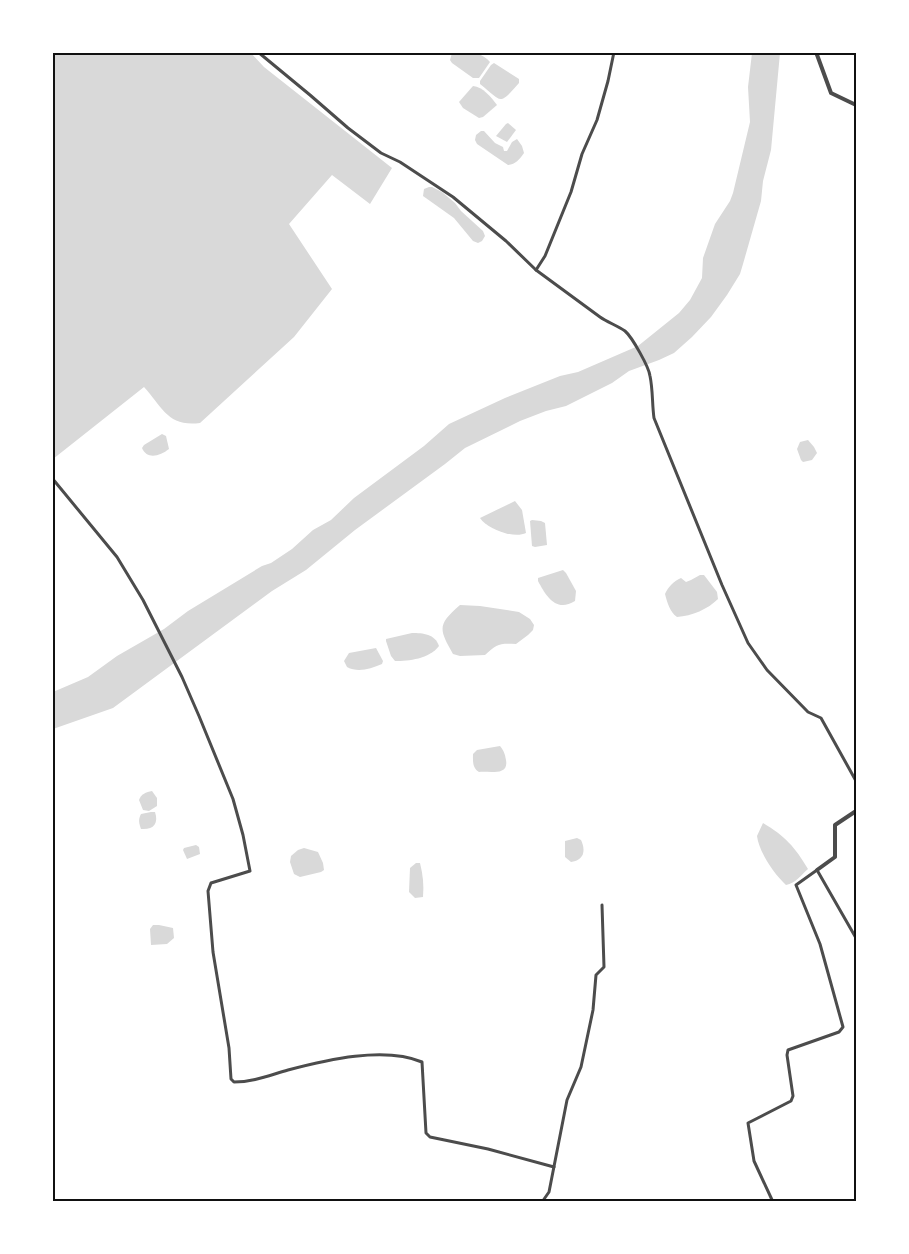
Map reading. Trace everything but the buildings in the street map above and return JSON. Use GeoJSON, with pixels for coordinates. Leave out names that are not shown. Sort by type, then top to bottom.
{"type":"FeatureCollection","features":[{"type":"Feature","properties":{"kind":"street"},"geometry":{"type":"LineString","coordinates":[[258,52],[348,128],[381,153],[400,162],[453,197],[536,270],[600,317],[624,331],[633,340],[650,374],[654,418],[748,643],[767,670],[808,712],[820,718],[856,781]]}},
{"type":"Feature","properties":{"kind":"street"},"geometry":{"type":"LineString","coordinates":[[536,270],[545,256],[571,192],[582,154],[597,120],[614,52]]}},
{"type":"Feature","properties":{"kind":"street"},"geometry":{"type":"LineString","coordinates":[[816,52],[831,93],[856,105]]}},
{"type":"Feature","properties":{"kind":"street"},"geometry":{"type":"LineString","coordinates":[[52,478],[117,557],[143,600],[182,677],[233,799],[250,871],[211,883],[207,891],[213,952],[229,1048],[231,1079],[234,1083],[247,1082],[319,1062],[349,1057],[377,1055],[413,1058],[422,1062],[426,1133],[430,1137],[488,1149],[554,1167]]}},
{"type":"Feature","properties":{"kind":"street"},"geometry":{"type":"LineString","coordinates":[[773,1202],[754,1161],[748,1123],[791,1101],[793,1096],[788,1050],[839,1032],[843,1027],[820,944],[796,885],[835,857],[835,825],[856,811]]}},
{"type":"Feature","properties":{"kind":"street"},"geometry":{"type":"LineString","coordinates":[[817,870],[856,938]]}},
{"type":"Feature","properties":{"kind":"street"},"geometry":{"type":"LineString","coordinates":[[542,1202],[549,1192],[567,1100],[581,1067],[593,1010],[596,975],[604,967],[602,905]]}},
{"type":"Feature","properties":{"kind":"shaded area"},"geometry":{"type":"Polygon","coordinates":[[[53,52],[251,53],[264,67],[392,168],[370,204],[332,175],[289,224],[332,289],[294,337],[200,423],[180,422],[173,419],[144,387],[53,459],[53,52]]]}},
{"type":"Feature","properties":{"kind":"shaded area"},"geometry":{"type":"Polygon","coordinates":[[[468,52],[482,55],[490,62],[479,78],[473,78],[452,63],[450,60],[452,53],[468,52]]]}},
{"type":"Feature","properties":{"kind":"shaded area"},"geometry":{"type":"Polygon","coordinates":[[[752,53],[780,53],[771,150],[763,181],[761,201],[740,274],[711,317],[692,337],[674,353],[629,371],[612,383],[566,406],[520,421],[465,448],[355,530],[306,570],[272,591],[113,708],[53,729],[53,692],[88,677],[117,656],[164,629],[188,611],[292,549],[449,424],[505,398],[560,376],[578,372],[638,346],[679,313],[690,300],[702,278],[703,258],[715,224],[733,193],[750,122],[748,87],[752,53]]]}},
{"type":"Feature","properties":{"kind":"shaded area"},"geometry":{"type":"Polygon","coordinates":[[[494,63],[519,79],[519,83],[507,96],[500,99],[480,84],[494,63]]]}},
{"type":"Feature","properties":{"kind":"shaded area"},"geometry":{"type":"Polygon","coordinates":[[[473,86],[483,90],[497,105],[483,117],[479,118],[463,108],[459,102],[473,86]]]}},
{"type":"Feature","properties":{"kind":"shaded area"},"geometry":{"type":"Polygon","coordinates":[[[508,123],[516,130],[507,142],[496,136],[508,123]]]}},
{"type":"Feature","properties":{"kind":"shaded area"},"geometry":{"type":"Polygon","coordinates":[[[481,131],[503,147],[504,151],[507,151],[512,142],[517,139],[524,153],[513,164],[508,165],[477,144],[476,135],[481,131]]]}},
{"type":"Feature","properties":{"kind":"shaded area"},"geometry":{"type":"Polygon","coordinates":[[[429,187],[442,192],[483,231],[485,236],[482,241],[478,243],[473,241],[454,218],[423,196],[424,189],[429,187]]]}},
{"type":"Feature","properties":{"kind":"shaded area"},"geometry":{"type":"Polygon","coordinates":[[[162,434],[166,436],[169,449],[154,456],[144,452],[142,448],[144,445],[162,434]]]}},
{"type":"Feature","properties":{"kind":"shaded area"},"geometry":{"type":"Polygon","coordinates":[[[808,440],[817,453],[812,460],[803,462],[797,449],[800,442],[808,440]]]}},
{"type":"Feature","properties":{"kind":"shaded area"},"geometry":{"type":"Polygon","coordinates":[[[515,501],[522,510],[526,533],[515,535],[501,532],[488,526],[480,518],[515,501]]]}},
{"type":"Feature","properties":{"kind":"shaded area"},"geometry":{"type":"Polygon","coordinates":[[[530,521],[545,523],[547,545],[532,546],[530,521]]]}},
{"type":"Feature","properties":{"kind":"shaded area"},"geometry":{"type":"Polygon","coordinates":[[[563,570],[576,591],[575,601],[562,605],[548,597],[538,578],[563,570]]]}},
{"type":"Feature","properties":{"kind":"shaded area"},"geometry":{"type":"Polygon","coordinates":[[[704,575],[717,592],[718,599],[699,611],[677,617],[669,607],[666,591],[681,578],[686,582],[704,575]]]}},
{"type":"Feature","properties":{"kind":"shaded area"},"geometry":{"type":"Polygon","coordinates":[[[460,605],[519,612],[530,619],[534,625],[533,630],[516,644],[499,645],[485,655],[453,654],[445,639],[443,628],[447,618],[460,605]]]}},
{"type":"Feature","properties":{"kind":"shaded area"},"geometry":{"type":"Polygon","coordinates":[[[412,633],[432,637],[439,646],[430,654],[412,660],[395,661],[391,656],[386,639],[412,633]]]}},
{"type":"Feature","properties":{"kind":"shaded area"},"geometry":{"type":"Polygon","coordinates":[[[376,648],[383,661],[382,664],[360,670],[347,667],[344,661],[349,653],[376,648]]]}},
{"type":"Feature","properties":{"kind":"shaded area"},"geometry":{"type":"Polygon","coordinates":[[[500,746],[506,758],[505,768],[502,771],[479,772],[473,764],[473,754],[477,750],[500,746]]]}},
{"type":"Feature","properties":{"kind":"shaded area"},"geometry":{"type":"Polygon","coordinates":[[[152,791],[157,798],[157,806],[149,811],[143,810],[139,800],[144,794],[152,791]]]}},
{"type":"Feature","properties":{"kind":"shaded area"},"geometry":{"type":"Polygon","coordinates":[[[155,812],[156,816],[154,825],[141,829],[139,818],[141,814],[155,812]]]}},
{"type":"Feature","properties":{"kind":"shaded area"},"geometry":{"type":"Polygon","coordinates":[[[763,823],[789,843],[808,869],[796,881],[786,885],[768,862],[757,836],[763,823]]]}},
{"type":"Feature","properties":{"kind":"shaded area"},"geometry":{"type":"Polygon","coordinates":[[[577,838],[583,844],[583,854],[579,859],[571,862],[565,857],[565,841],[577,838]]]}},
{"type":"Feature","properties":{"kind":"shaded area"},"geometry":{"type":"Polygon","coordinates":[[[196,845],[199,847],[200,854],[187,859],[184,848],[196,845]]]}},
{"type":"Feature","properties":{"kind":"shaded area"},"geometry":{"type":"Polygon","coordinates":[[[304,848],[318,852],[324,870],[300,877],[294,874],[290,862],[291,856],[304,848]]]}},
{"type":"Feature","properties":{"kind":"shaded area"},"geometry":{"type":"Polygon","coordinates":[[[420,863],[423,897],[415,898],[409,892],[410,868],[420,863]]]}},
{"type":"Feature","properties":{"kind":"shaded area"},"geometry":{"type":"Polygon","coordinates":[[[153,925],[173,928],[174,938],[167,944],[151,945],[150,929],[153,925]]]}}]}
